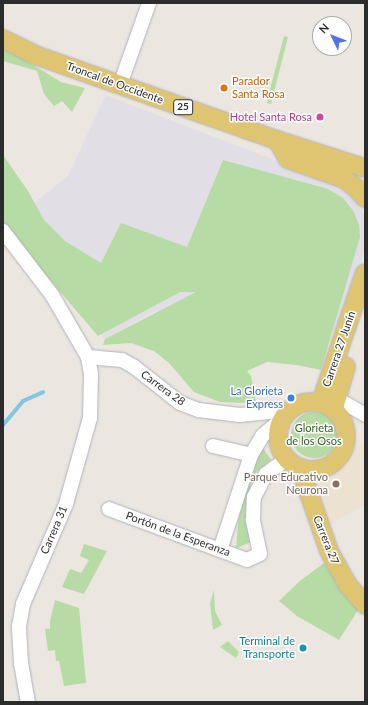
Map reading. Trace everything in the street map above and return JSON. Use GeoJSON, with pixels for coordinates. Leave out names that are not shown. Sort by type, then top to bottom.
{"type":"FeatureCollection","features":[{"type":"Feature","properties":{"kind":"main road","name":"Troncal de Occidente"},"geometry":{"type":"LineString","coordinates":[[3,39],[38,56],[362,170]]}},
{"type":"Feature","properties":{"kind":"main road"},"geometry":{"type":"LineString","coordinates":[[277,140],[288,159],[344,179],[365,198]]}},
{"type":"Feature","properties":{"kind":"main road","name":"Carrera 27 Junín"},"geometry":{"type":"LineString","coordinates":[[330,403],[365,273]]}},
{"type":"Feature","properties":{"kind":"main road","name":"Carrera 27 Junín"},"geometry":{"type":"LineString","coordinates":[[330,403],[365,309]]}},
{"type":"Feature","properties":{"kind":"main road"},"geometry":{"type":"LineString","coordinates":[[310,401],[330,403],[344,421],[346,430],[347,439],[340,456],[334,462],[318,470],[294,464],[280,449],[278,436],[286,414],[298,404],[310,401]]}},
{"type":"Feature","properties":{"kind":"main road","name":"Carrera 27"},"geometry":{"type":"LineString","coordinates":[[294,464],[329,552],[347,584],[365,605]]}},
{"type":"Feature","properties":{"kind":"street"},"geometry":{"type":"LineString","coordinates":[[120,85],[149,3]]}},
{"type":"Feature","properties":{"kind":"street"},"geometry":{"type":"LineString","coordinates":[[3,231],[52,295],[88,357]]}},
{"type":"Feature","properties":{"kind":"street","name":"Carrera 28"},"geometry":{"type":"LineString","coordinates":[[88,357],[122,360],[133,366],[180,403],[198,410],[240,415],[286,414]]}},
{"type":"Feature","properties":{"kind":"street","name":"Carrera 31"},"geometry":{"type":"LineString","coordinates":[[28,702],[21,663],[19,626],[23,604],[66,504],[90,418],[92,390],[88,357]]}},
{"type":"Feature","properties":{"kind":"street"},"geometry":{"type":"LineString","coordinates":[[330,403],[365,415]]}},
{"type":"Feature","properties":{"kind":"street"},"geometry":{"type":"LineString","coordinates":[[220,550],[251,455],[263,435],[286,414]]}},
{"type":"Feature","properties":{"kind":"street"},"geometry":{"type":"LineString","coordinates":[[213,446],[251,455]]}},
{"type":"Feature","properties":{"kind":"street","name":"Portón de la Esperanza"},"geometry":{"type":"LineString","coordinates":[[109,509],[247,560],[260,554],[253,520],[254,497],[266,474],[294,464]]}},
{"type":"Feature","properties":{"kind":"shaded area"},"geometry":{"type":"Polygon","coordinates":[[[103,94],[334,183],[346,192],[365,216],[365,248],[338,334],[239,307],[156,311],[105,339],[10,222],[68,176],[105,96],[103,94]]]}},
{"type":"Feature","properties":{"kind":"shaded area","name":"Parque Educativo Neurona"},"geometry":{"type":"Polygon","coordinates":[[[365,443],[365,504],[321,531],[306,473],[316,475],[333,472],[347,462],[355,448],[365,443]]]}},
{"type":"Feature","properties":{"kind":"green space"},"geometry":{"type":"Polygon","coordinates":[[[284,36],[288,37],[271,104],[267,103],[268,97],[284,36]]]}},
{"type":"Feature","properties":{"kind":"green space"},"geometry":{"type":"Polygon","coordinates":[[[4,47],[61,82],[85,88],[72,112],[62,101],[54,106],[44,94],[37,71],[3,61],[4,47]]]}},
{"type":"Feature","properties":{"kind":"green space"},"geometry":{"type":"Polygon","coordinates":[[[3,155],[28,191],[44,220],[65,241],[101,263],[121,223],[187,247],[223,160],[328,189],[343,198],[354,212],[359,225],[360,237],[321,370],[296,365],[267,362],[247,371],[251,376],[256,401],[244,403],[220,402],[194,392],[169,363],[154,351],[131,343],[103,345],[105,339],[196,292],[180,292],[98,336],[3,225],[3,155]]]}},
{"type":"Feature","properties":{"kind":"green space","name":"Glorieta de los Osos"},"geometry":{"type":"Polygon","coordinates":[[[319,412],[323,413],[333,422],[336,426],[336,444],[327,454],[319,458],[309,458],[301,454],[292,444],[291,430],[295,422],[305,413],[319,412]]]}},
{"type":"Feature","properties":{"kind":"green space"},"geometry":{"type":"Polygon","coordinates":[[[263,448],[271,460],[257,472],[252,479],[245,513],[254,541],[236,548],[238,523],[242,502],[255,460],[263,448]]]}},
{"type":"Feature","properties":{"kind":"green space"},"geometry":{"type":"Polygon","coordinates":[[[84,544],[107,551],[84,594],[62,587],[70,569],[81,573],[89,560],[80,556],[84,544]]]}},
{"type":"Feature","properties":{"kind":"green space"},"geometry":{"type":"Polygon","coordinates":[[[324,563],[358,610],[339,640],[297,616],[279,601],[300,581],[324,563]]]}},
{"type":"Feature","properties":{"kind":"green space"},"geometry":{"type":"Polygon","coordinates":[[[214,590],[215,611],[222,625],[213,630],[210,603],[214,590]]]}},
{"type":"Feature","properties":{"kind":"green space"},"geometry":{"type":"Polygon","coordinates":[[[55,600],[79,608],[86,683],[64,686],[59,661],[56,661],[55,650],[48,651],[45,629],[50,629],[50,621],[55,600]]]}},
{"type":"Feature","properties":{"kind":"green space"},"geometry":{"type":"Polygon","coordinates":[[[228,641],[239,652],[236,658],[220,647],[228,641]]]}},
{"type":"Feature","properties":{"kind":"waterway"},"geometry":{"type":"LineString","coordinates":[[3,425],[23,401],[43,392]]}},
{"type":"Feature","properties":{"kind":"place","name":"Parador Santa Rosa"},"geometry":{"type":"Point","coordinates":[224,88]}},
{"type":"Feature","properties":{"kind":"place","name":"Hotel Santa Rosa"},"geometry":{"type":"Point","coordinates":[320,117]}},
{"type":"Feature","properties":{"kind":"place","name":"La Glorieta Express"},"geometry":{"type":"Point","coordinates":[291,398]}},
{"type":"Feature","properties":{"kind":"place","name":"Parque Educativo Neurona"},"geometry":{"type":"Point","coordinates":[336,484]}},
{"type":"Feature","properties":{"kind":"place","name":"Terminal de Transporte"},"geometry":{"type":"Point","coordinates":[303,648]}}]}
